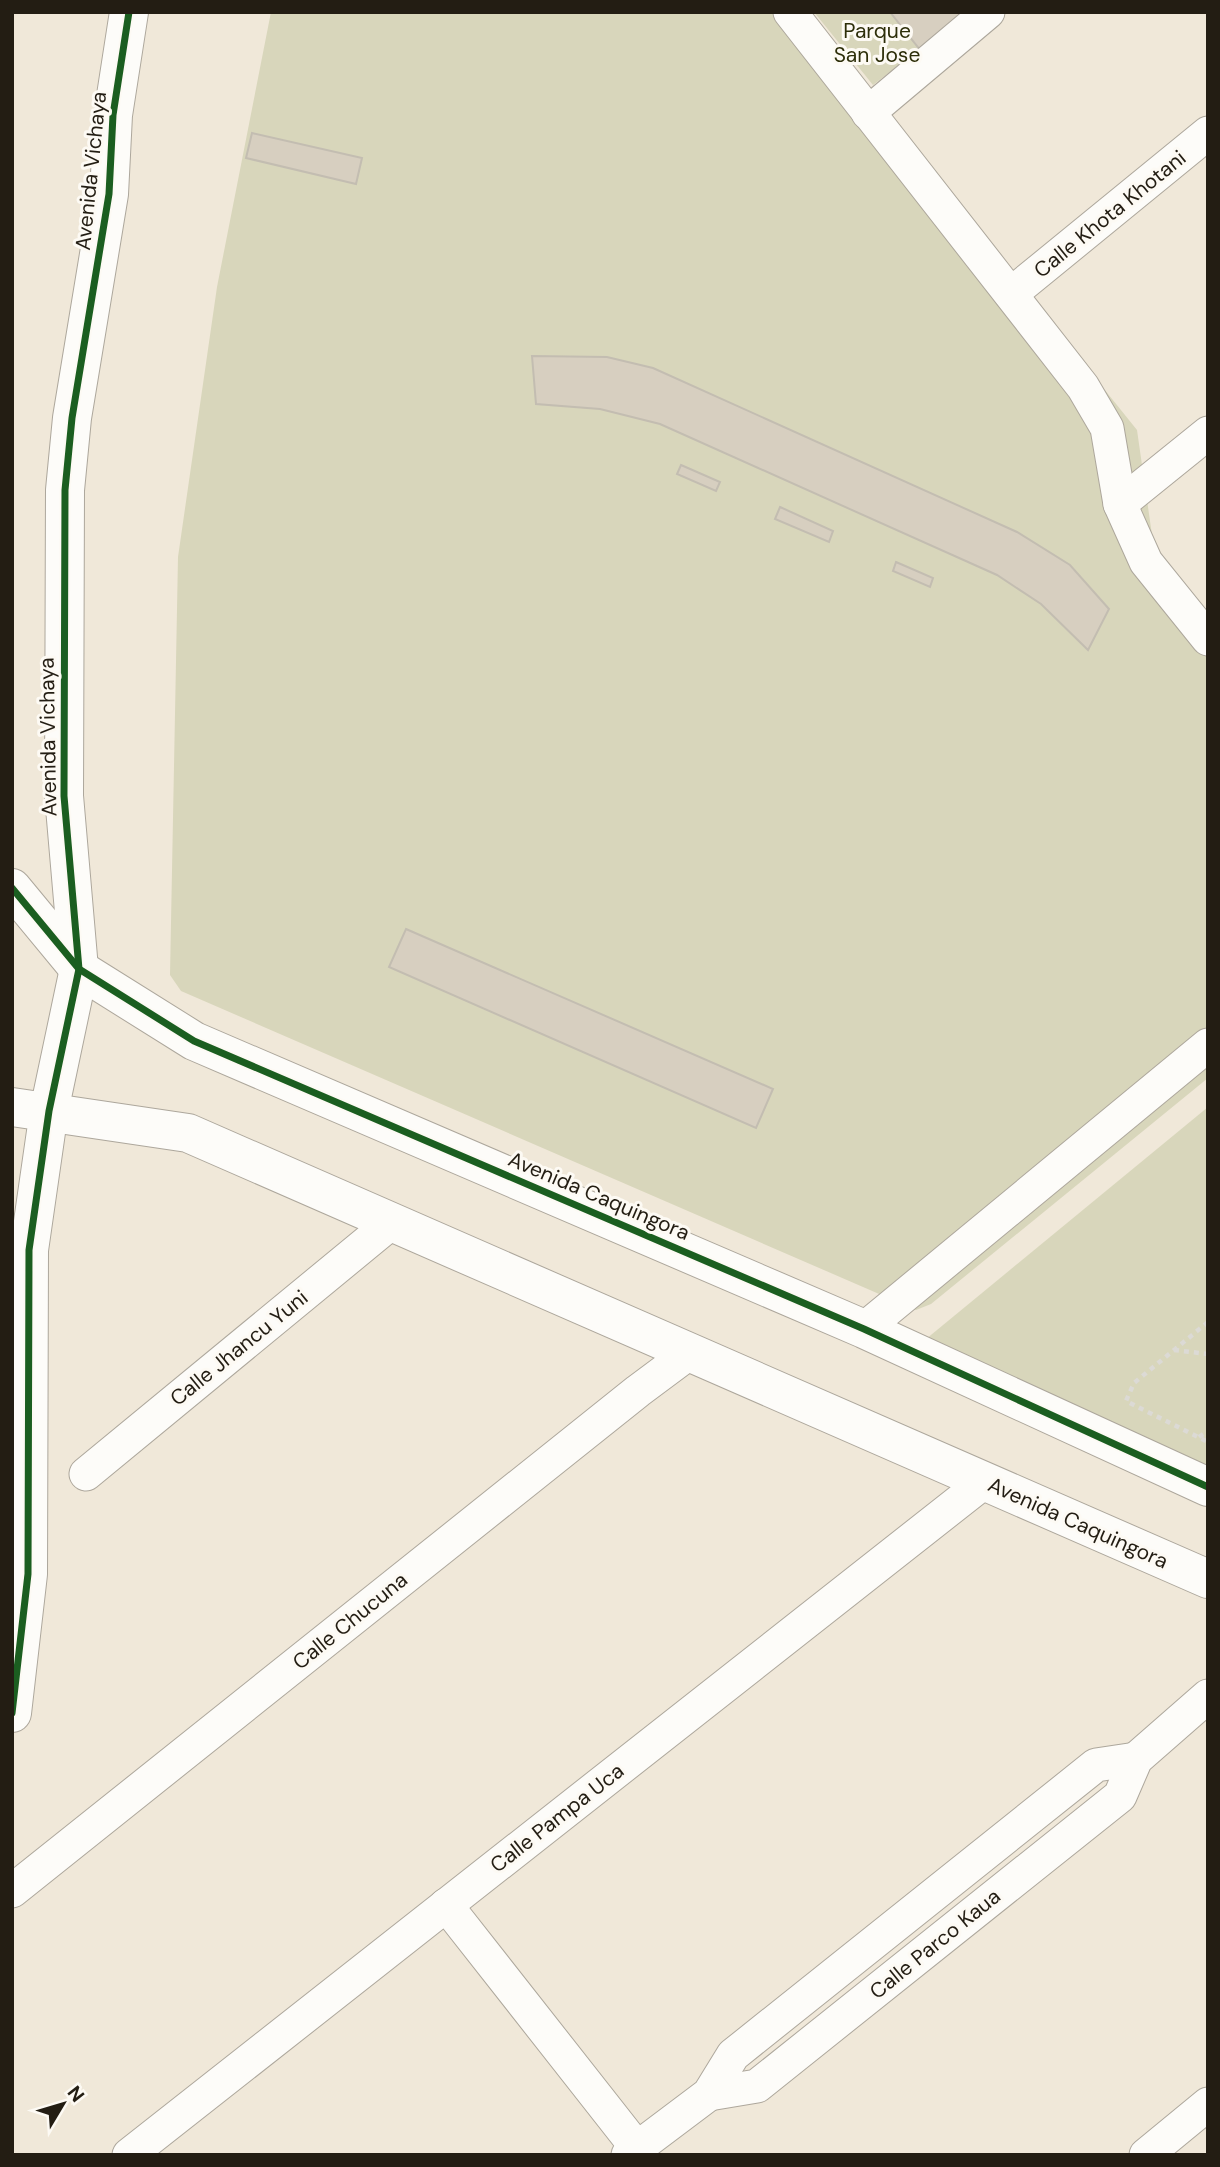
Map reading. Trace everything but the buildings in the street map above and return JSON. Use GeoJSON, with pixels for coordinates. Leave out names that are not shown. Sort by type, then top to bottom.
{"type":"FeatureCollection","features":[{"type":"Feature","properties":{"kind":"street","name":"Avenida Vichaya"},"geometry":{"type":"LineString","coordinates":[[12,1713],[28,1574],[31,1109],[79,969],[64,796],[65,490],[72,418],[109,194],[113,115],[129,12]]}},
{"type":"Feature","properties":{"kind":"street"},"geometry":{"type":"LineString","coordinates":[[790,12],[1083,387],[1107,428],[1120,504],[1146,562],[1208,639]]}},
{"type":"Feature","properties":{"kind":"street"},"geometry":{"type":"LineString","coordinates":[[868,113],[988,12]]}},
{"type":"Feature","properties":{"kind":"street","name":"Calle Khota Khotani"},"geometry":{"type":"LineString","coordinates":[[1011,295],[1208,133]]}},
{"type":"Feature","properties":{"kind":"street"},"geometry":{"type":"LineString","coordinates":[[1120,504],[1208,433]]}},
{"type":"Feature","properties":{"kind":"street","name":"Avenida Caquingora"},"geometry":{"type":"LineString","coordinates":[[12,888],[79,969],[194,1041],[864,1329],[1208,1487]]}},
{"type":"Feature","properties":{"kind":"street"},"geometry":{"type":"LineString","coordinates":[[864,1329],[1208,1045]]}},
{"type":"Feature","properties":{"kind":"street","name":"Avenida Caquingora"},"geometry":{"type":"LineString","coordinates":[[31,1109],[188,1133],[1208,1580]]}},
{"type":"Feature","properties":{"kind":"street","name":"Calle Jhancu Yuni"},"geometry":{"type":"LineString","coordinates":[[86,1474],[392,1222]]}},
{"type":"Feature","properties":{"kind":"street","name":"Calle Chucuna"},"geometry":{"type":"LineString","coordinates":[[12,1891],[689,1353]]}},
{"type":"Feature","properties":{"kind":"street","name":"Calle Pampa Uca"},"geometry":{"type":"LineString","coordinates":[[129,2155],[984,1482]]}},
{"type":"Feature","properties":{"kind":"street","name":"Calle Parco Kaua"},"geometry":{"type":"LineString","coordinates":[[633,2151],[709,2094],[733,2055],[1096,1765],[1136,1759],[1208,1696]]}},
{"type":"Feature","properties":{"kind":"street"},"geometry":{"type":"LineString","coordinates":[[446,1905],[633,2151]]}},
{"type":"Feature","properties":{"kind":"street"},"geometry":{"type":"LineString","coordinates":[[1146,2155],[1208,2104]]}},
{"type":"Feature","properties":{"kind":"path"},"geometry":{"type":"LineString","coordinates":[[1208,1322],[1134,1383],[1126,1401],[1208,1442]]}},
{"type":"Feature","properties":{"kind":"path"},"geometry":{"type":"LineString","coordinates":[[1173,1350],[1208,1354]]}},
{"type":"Feature","properties":{"kind":"path"},"geometry":{"type":"LineString","coordinates":[[1199,1437],[1208,1431]]}},
{"type":"Feature","properties":{"kind":"green space"},"geometry":{"type":"Polygon","coordinates":[[[271,12],[801,12],[1137,430],[1155,556],[1208,620],[1208,1078],[931,1304],[916,1310],[181,991],[170,975],[178,557],[217,287],[271,12]]]}},
{"type":"Feature","properties":{"kind":"green space","name":"Parque San Jose"},"geometry":{"type":"Polygon","coordinates":[[[814,12],[967,12],[873,85],[814,12]]]}},
{"type":"Feature","properties":{"kind":"green space"},"geometry":{"type":"Polygon","coordinates":[[[1208,1107],[1208,1470],[920,1344],[1208,1107]]]}},
{"type":"Feature","properties":{"kind":"cycle path"},"geometry":{"type":"LineString","coordinates":[[12,1713],[28,1574],[29,1250],[49,1111],[79,969],[64,796],[65,490],[72,418],[109,194],[113,115],[129,12]]}},
{"type":"Feature","properties":{"kind":"cycle path"},"geometry":{"type":"LineString","coordinates":[[12,888],[79,969],[194,1041],[864,1329],[1208,1487]]}}]}
